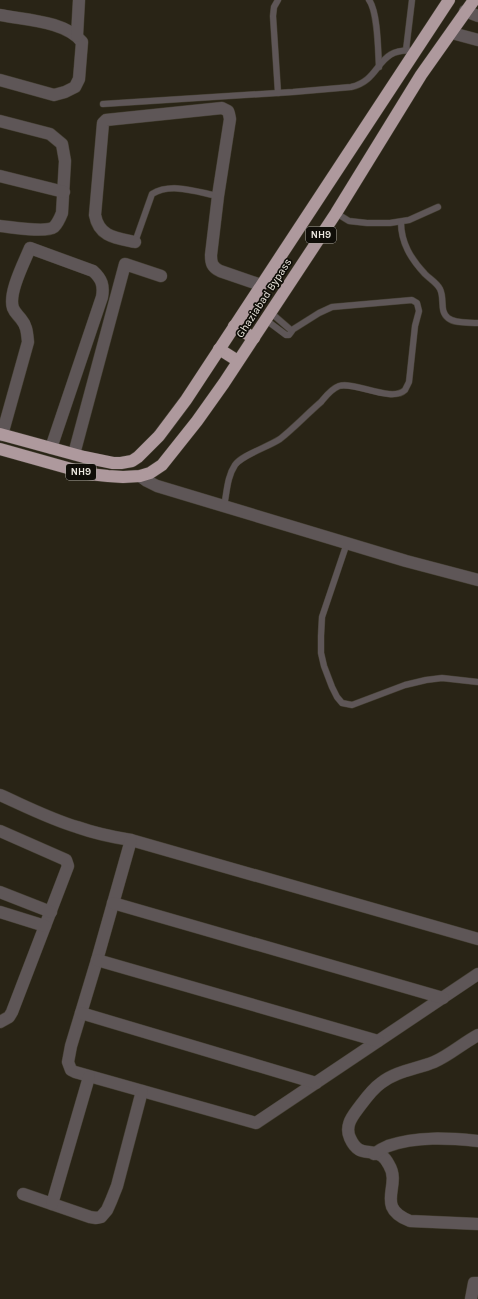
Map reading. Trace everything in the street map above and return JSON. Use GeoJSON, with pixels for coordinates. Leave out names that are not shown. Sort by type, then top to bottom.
{"type":"FeatureCollection","features":[{"type":"Feature","properties":{"kind":"highway","name":"Ghaziabad Bypass"},"geometry":{"type":"LineString","coordinates":[[1,434],[113,463],[132,460],[138,457],[159,436],[186,400],[410,50],[449,0]]}},
{"type":"Feature","properties":{"kind":"highway","name":"Ghaziabad Bypass"},"geometry":{"type":"LineString","coordinates":[[0,449],[89,474],[123,477],[140,476],[150,473],[162,465],[197,421],[254,338],[336,213],[421,75],[452,33],[465,11],[475,1]]}},
{"type":"Feature","properties":{"kind":"highway"},"geometry":{"type":"LineString","coordinates":[[234,326],[254,338]]}},
{"type":"Feature","properties":{"kind":"highway"},"geometry":{"type":"LineString","coordinates":[[219,348],[238,361]]}},
{"type":"Feature","properties":{"kind":"street"},"geometry":{"type":"LineString","coordinates":[[78,36],[80,0]]}},
{"type":"Feature","properties":{"kind":"street"},"geometry":{"type":"LineString","coordinates":[[465,11],[478,16]]}},
{"type":"Feature","properties":{"kind":"street"},"geometry":{"type":"LineString","coordinates":[[0,16],[60,26],[78,36],[82,42],[79,79],[75,87],[65,92],[54,95],[0,80]]}},
{"type":"Feature","properties":{"kind":"street"},"geometry":{"type":"LineString","coordinates":[[452,33],[478,40]]}},
{"type":"Feature","properties":{"kind":"street"},"geometry":{"type":"LineString","coordinates":[[135,242],[113,238],[100,230],[96,223],[95,215],[102,123],[106,120],[222,108],[228,111],[230,119],[218,196],[211,263],[214,268],[220,271],[261,285]]}},
{"type":"Feature","properties":{"kind":"street"},"geometry":{"type":"LineString","coordinates":[[0,121],[50,134],[62,144],[65,161],[62,213],[60,220],[54,227],[50,229],[39,229],[0,226]]}},
{"type":"Feature","properties":{"kind":"street"},"geometry":{"type":"LineString","coordinates":[[0,176],[64,192]]}},
{"type":"Feature","properties":{"kind":"street"},"geometry":{"type":"LineString","coordinates":[[1,434],[28,342],[25,324],[15,312],[13,307],[13,297],[16,283],[30,248],[93,271],[100,277],[103,288],[102,297],[51,448]]}},
{"type":"Feature","properties":{"kind":"street"},"geometry":{"type":"LineString","coordinates":[[74,454],[125,264],[161,276]]}},
{"type":"Feature","properties":{"kind":"street"},"geometry":{"type":"LineString","coordinates":[[140,476],[157,486],[406,561],[478,580]]}},
{"type":"Feature","properties":{"kind":"street"},"geometry":{"type":"LineString","coordinates":[[0,795],[44,815],[101,835],[130,840],[478,939]]}},
{"type":"Feature","properties":{"kind":"street"},"geometry":{"type":"LineString","coordinates":[[0,831],[66,860],[68,863],[51,912],[12,1012],[8,1017],[0,1022]]}},
{"type":"Feature","properties":{"kind":"street"},"geometry":{"type":"LineString","coordinates":[[130,840],[97,960],[70,1046],[68,1062],[72,1070],[89,1077],[256,1123],[478,974]]}},
{"type":"Feature","properties":{"kind":"street"},"geometry":{"type":"LineString","coordinates":[[0,892],[51,912]]}},
{"type":"Feature","properties":{"kind":"street"},"geometry":{"type":"LineString","coordinates":[[113,903],[443,998]]}},
{"type":"Feature","properties":{"kind":"street"},"geometry":{"type":"LineString","coordinates":[[0,912],[45,926]]}},
{"type":"Feature","properties":{"kind":"street"},"geometry":{"type":"LineString","coordinates":[[97,960],[378,1041]]}},
{"type":"Feature","properties":{"kind":"street"},"geometry":{"type":"LineString","coordinates":[[81,1013],[316,1083]]}},
{"type":"Feature","properties":{"kind":"street"},"geometry":{"type":"LineString","coordinates":[[478,1035],[435,1061],[403,1072],[381,1082],[351,1119],[348,1128],[349,1136],[353,1144],[365,1153],[382,1156],[392,1170],[391,1206],[401,1218],[410,1221],[478,1224]]}},
{"type":"Feature","properties":{"kind":"street"},"geometry":{"type":"LineString","coordinates":[[52,1204],[89,1077]]}},
{"type":"Feature","properties":{"kind":"street"},"geometry":{"type":"LineString","coordinates":[[23,1194],[96,1218],[101,1217],[107,1210],[117,1186],[142,1091]]}},
{"type":"Feature","properties":{"kind":"street"},"geometry":{"type":"LineString","coordinates":[[374,1154],[387,1146],[416,1140],[448,1138],[478,1141]]}},
{"type":"Feature","properties":{"kind":"street"},"geometry":{"type":"LineString","coordinates":[[471,1299],[474,1282],[478,1283]]}},
{"type":"Feature","properties":{"kind":"lane"},"geometry":{"type":"LineString","coordinates":[[278,0],[274,7],[273,16],[278,93]]}},
{"type":"Feature","properties":{"kind":"lane"},"geometry":{"type":"LineString","coordinates":[[369,0],[373,7],[375,19],[379,67]]}},
{"type":"Feature","properties":{"kind":"lane"},"geometry":{"type":"LineString","coordinates":[[103,104],[278,93],[358,85],[367,80],[387,56],[397,52],[410,50],[412,0]]}},
{"type":"Feature","properties":{"kind":"lane"},"geometry":{"type":"LineString","coordinates":[[135,242],[152,194],[159,190],[168,188],[178,189],[218,196]]}},
{"type":"Feature","properties":{"kind":"lane"},"geometry":{"type":"LineString","coordinates":[[336,213],[349,221],[358,223],[401,222],[418,217],[438,207]]}},
{"type":"Feature","properties":{"kind":"lane"},"geometry":{"type":"LineString","coordinates":[[401,222],[401,231],[406,248],[425,274],[439,287],[443,300],[443,312],[446,316],[455,322],[478,323]]}},
{"type":"Feature","properties":{"kind":"lane"},"geometry":{"type":"LineString","coordinates":[[224,506],[229,478],[235,465],[240,459],[279,439],[304,418],[333,389],[341,386],[350,386],[390,394],[405,390],[409,382],[415,326],[419,311],[417,303],[412,300],[332,307],[319,313],[292,330],[268,316]]}},
{"type":"Feature","properties":{"kind":"lane"},"geometry":{"type":"LineString","coordinates":[[347,543],[322,617],[321,636],[321,653],[324,666],[336,696],[342,703],[352,705],[405,685],[426,680],[442,678],[478,682]]}}]}
